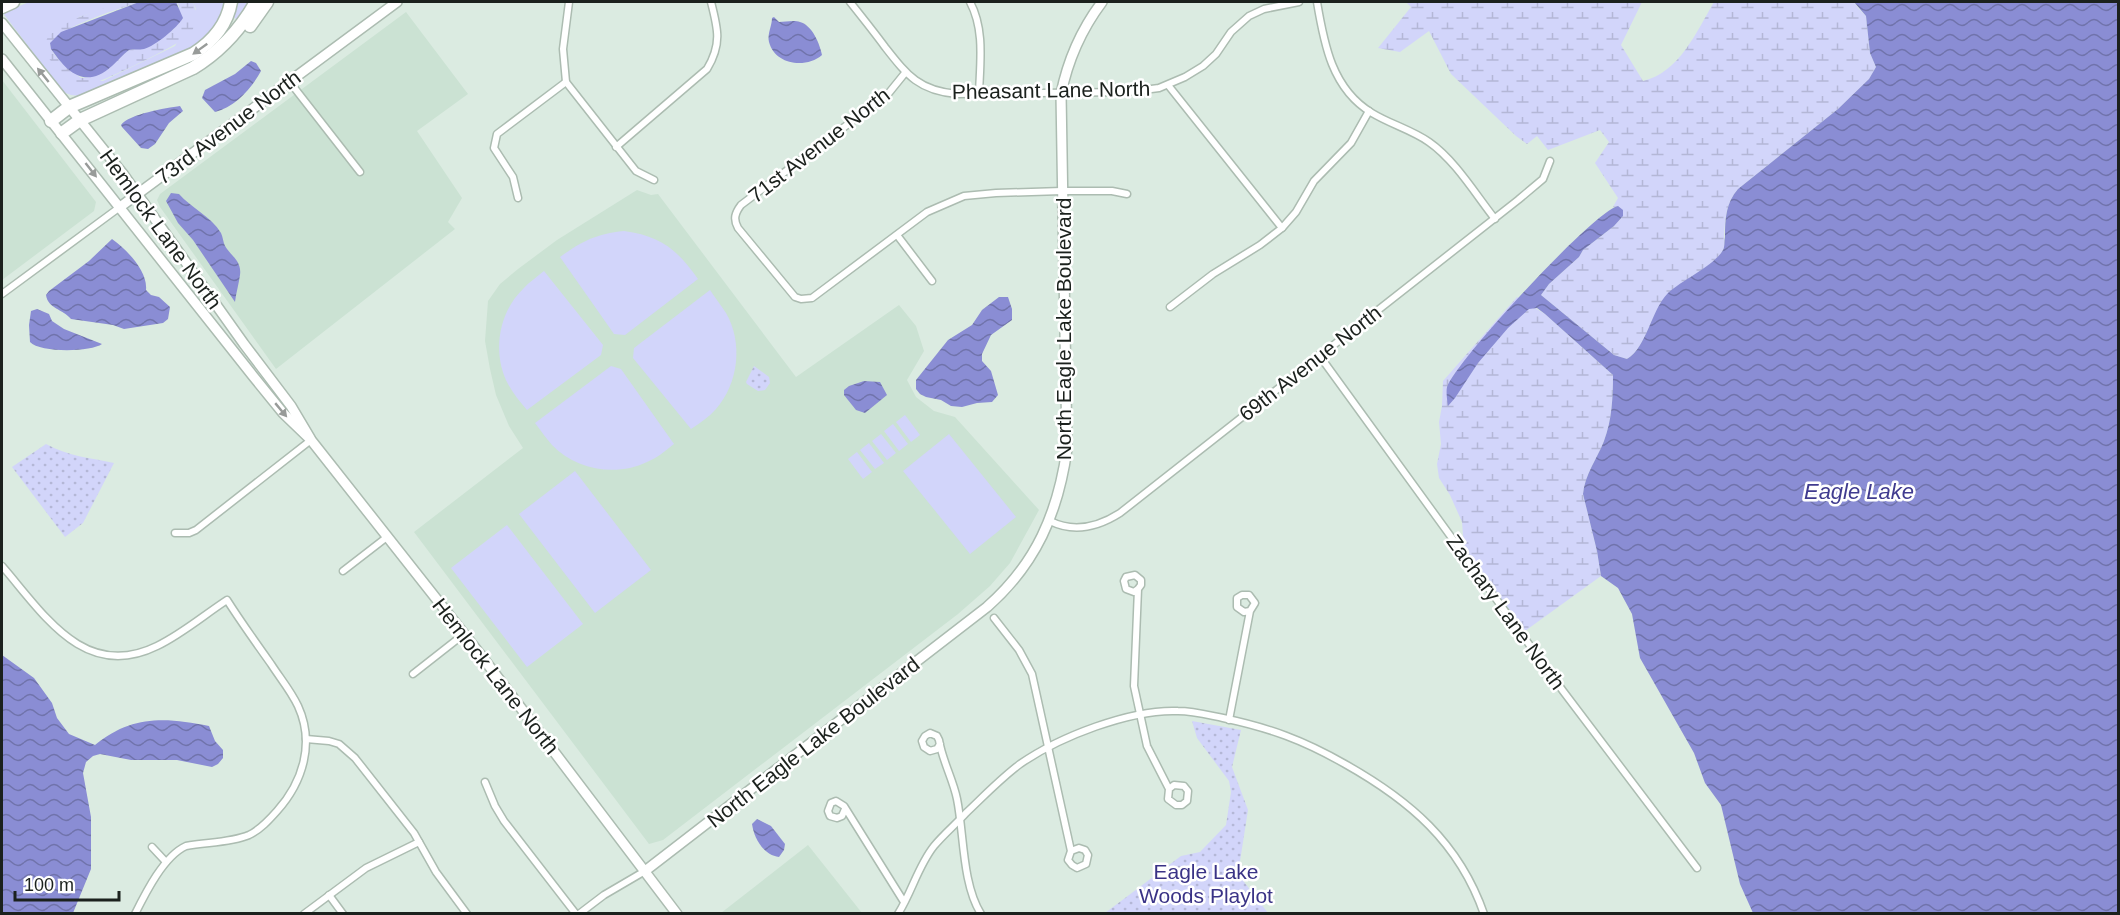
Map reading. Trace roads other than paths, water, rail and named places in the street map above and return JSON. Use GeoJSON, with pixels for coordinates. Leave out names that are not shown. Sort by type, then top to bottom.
{"type":"FeatureCollection","features":[{"type":"Feature","properties":{"kind":"highway"},"geometry":{"type":"LineString","coordinates":[[51,121],[69,107],[193,54],[207,44],[221,28],[231,2]]}},
{"type":"Feature","properties":{"kind":"highway"},"geometry":{"type":"LineString","coordinates":[[62,134],[80,120],[208,59],[228,41],[256,2]]}},
{"type":"Feature","properties":{"kind":"highway"},"geometry":{"type":"LineString","coordinates":[[145,89],[159,90],[172,86],[208,69],[244,35],[267,2]]}},
{"type":"Feature","properties":{"kind":"main road","name":"73rd Avenue North"},"geometry":{"type":"LineString","coordinates":[[120,207],[397,2]]}},
{"type":"Feature","properties":{"kind":"main road","name":"North Eagle Lake Boulevard"},"geometry":{"type":"LineString","coordinates":[[645,871],[987,608],[1013,582],[1027,563],[1050,521],[1060,489],[1067,449],[1062,93],[1075,46],[1102,2]]}},
{"type":"Feature","properties":{"kind":"main road","name":"Hemlock Lane North"},"geometry":{"type":"LineString","coordinates":[[2,23],[138,194],[244,344],[291,406],[311,440]]}},
{"type":"Feature","properties":{"kind":"main road","name":"Hemlock Lane North"},"geometry":{"type":"LineString","coordinates":[[2,59],[283,413],[311,440],[464,634],[677,914]]}},
{"type":"Feature","properties":{"kind":"street"},"geometry":{"type":"LineString","coordinates":[[569,2],[563,48],[566,82],[636,171],[654,180]]}},
{"type":"Feature","properties":{"kind":"street"},"geometry":{"type":"LineString","coordinates":[[616,147],[707,69],[713,59],[718,37],[711,2]]}},
{"type":"Feature","properties":{"kind":"street","name":"Pheasant Lane North"},"geometry":{"type":"LineString","coordinates":[[850,2],[905,73],[927,88],[942,93],[979,94],[1137,92],[1168,85],[1203,66],[1249,16],[1264,9],[1299,2]]}},
{"type":"Feature","properties":{"kind":"street"},"geometry":{"type":"LineString","coordinates":[[970,2],[978,23],[980,38],[979,94]]}},
{"type":"Feature","properties":{"kind":"street"},"geometry":{"type":"LineString","coordinates":[[1317,2],[1330,63],[1345,87],[1370,111],[1416,135],[1440,151],[1495,219]]}},
{"type":"Feature","properties":{"kind":"street","name":"71st Avenue North"},"geometry":{"type":"LineString","coordinates":[[897,235],[812,298],[801,299],[795,297],[738,228],[734,217],[741,205],[888,94],[905,73]]}},
{"type":"Feature","properties":{"kind":"street"},"geometry":{"type":"LineString","coordinates":[[289,81],[360,172]]}},
{"type":"Feature","properties":{"kind":"street"},"geometry":{"type":"LineString","coordinates":[[518,198],[513,177],[494,148],[497,134],[566,82]]}},
{"type":"Feature","properties":{"kind":"street"},"geometry":{"type":"LineString","coordinates":[[1168,85],[1282,228]]}},
{"type":"Feature","properties":{"kind":"street"},"geometry":{"type":"LineString","coordinates":[[1170,307],[1213,274],[1272,237],[1282,228],[1296,212],[1314,181],[1351,143],[1370,111]]}},
{"type":"Feature","properties":{"kind":"street","name":"69th Avenue North"},"geometry":{"type":"LineString","coordinates":[[1050,521],[1066,527],[1091,527],[1106,522],[1120,513],[1319,354],[1495,219],[1543,179],[1550,161]]}},
{"type":"Feature","properties":{"kind":"street"},"geometry":{"type":"LineString","coordinates":[[932,281],[897,235],[934,208],[964,196],[996,193],[1112,191],[1127,194]]}},
{"type":"Feature","properties":{"kind":"street","name":"73rd Avenue North"},"geometry":{"type":"LineString","coordinates":[[2,294],[120,207]]}},
{"type":"Feature","properties":{"kind":"street","name":"Zachary Lane North"},"geometry":{"type":"LineString","coordinates":[[1319,354],[1563,691],[1697,868]]}},
{"type":"Feature","properties":{"kind":"street"},"geometry":{"type":"LineString","coordinates":[[176,533],[189,533],[196,530],[311,440]]}},
{"type":"Feature","properties":{"kind":"street"},"geometry":{"type":"LineString","coordinates":[[343,571],[387,537]]}},
{"type":"Feature","properties":{"kind":"street"},"geometry":{"type":"LineString","coordinates":[[2,566],[66,638],[85,649],[105,655],[127,655],[150,649],[165,642],[226,600],[290,692],[301,714],[306,739],[303,764],[292,792],[262,827],[250,834],[238,839],[186,846],[173,854],[135,914]]}},
{"type":"Feature","properties":{"kind":"street"},"geometry":{"type":"LineString","coordinates":[[1138,590],[1134,686],[1139,716],[1148,746],[1168,789]]}},
{"type":"Feature","properties":{"kind":"street"},"geometry":{"type":"LineString","coordinates":[[1230,720],[1250,611]]}},
{"type":"Feature","properties":{"kind":"street"},"geometry":{"type":"LineString","coordinates":[[994,618],[1029,666],[1035,683],[1071,851]]}},
{"type":"Feature","properties":{"kind":"street"},"geometry":{"type":"LineString","coordinates":[[412,674],[464,634]]}},
{"type":"Feature","properties":{"kind":"street"},"geometry":{"type":"LineString","coordinates":[[898,914],[935,844],[1009,773],[1048,748],[1094,727],[1161,711],[1178,711],[1269,729],[1314,746],[1391,791],[1412,807],[1448,845],[1471,884],[1484,914]]}},
{"type":"Feature","properties":{"kind":"street"},"geometry":{"type":"LineString","coordinates":[[306,739],[329,741],[348,750],[403,818],[440,878],[467,914]]}},
{"type":"Feature","properties":{"kind":"street"},"geometry":{"type":"LineString","coordinates":[[939,744],[953,782],[973,897],[981,914]]}},
{"type":"Feature","properties":{"kind":"street"},"geometry":{"type":"LineString","coordinates":[[485,782],[504,821],[577,914],[645,871]]}},
{"type":"Feature","properties":{"kind":"street"},"geometry":{"type":"LineString","coordinates":[[845,809],[904,902]]}},
{"type":"Feature","properties":{"kind":"street"},"geometry":{"type":"LineString","coordinates":[[304,914],[375,863],[419,842]]}},
{"type":"Feature","properties":{"kind":"street"},"geometry":{"type":"LineString","coordinates":[[152,847],[166,862]]}},
{"type":"Feature","properties":{"kind":"street"},"geometry":{"type":"LineString","coordinates":[[329,895],[343,914]]}},
{"type":"Feature","properties":{"kind":"water"},"geometry":{"type":"Polygon","coordinates":[[[139,2],[176,2],[183,18],[154,44],[144,49],[129,50],[112,66],[93,77],[77,75],[70,71],[51,49],[50,43],[61,32],[139,2]]]}},
{"type":"Feature","properties":{"kind":"water","name":"Eagle Lake"},"geometry":{"type":"Polygon","coordinates":[[[1854,2],[2118,2],[2118,913],[1753,913],[1740,884],[1721,805],[1705,783],[1694,753],[1640,658],[1632,614],[1618,588],[1601,576],[1583,494],[1586,480],[1609,425],[1613,375],[1545,314],[1537,308],[1529,309],[1508,328],[1478,363],[1448,406],[1447,387],[1474,348],[1582,233],[1604,214],[1618,206],[1623,210],[1623,216],[1583,250],[1579,257],[1549,284],[1541,295],[1614,355],[1627,359],[1634,353],[1668,293],[1706,267],[1723,250],[1727,211],[1738,189],[1838,109],[1869,79],[1876,67],[1870,53],[1866,16],[1854,2]]]}},
{"type":"Feature","properties":{"kind":"water"},"geometry":{"type":"Polygon","coordinates":[[[774,17],[779,22],[798,21],[808,27],[822,55],[800,63],[784,60],[778,56],[772,50],[769,42],[774,17]]]}},
{"type":"Feature","properties":{"kind":"water"},"geometry":{"type":"Polygon","coordinates":[[[251,61],[256,63],[261,71],[253,84],[236,101],[215,112],[202,98],[205,90],[235,74],[251,61]]]}},
{"type":"Feature","properties":{"kind":"water"},"geometry":{"type":"Polygon","coordinates":[[[180,106],[183,111],[169,123],[155,144],[148,149],[141,148],[121,125],[139,115],[180,106]]]}},
{"type":"Feature","properties":{"kind":"water"},"geometry":{"type":"Polygon","coordinates":[[[171,193],[179,194],[212,222],[221,233],[225,246],[236,259],[240,270],[235,302],[193,240],[178,223],[166,201],[171,193]]]}},
{"type":"Feature","properties":{"kind":"water"},"geometry":{"type":"Polygon","coordinates":[[[112,239],[130,255],[140,268],[146,283],[146,290],[151,295],[159,297],[170,307],[168,319],[163,323],[124,329],[113,325],[71,319],[47,300],[46,295],[49,291],[89,261],[112,239]]]}},
{"type":"Feature","properties":{"kind":"water"},"geometry":{"type":"Polygon","coordinates":[[[999,297],[1008,297],[1012,309],[1012,320],[991,335],[982,354],[982,361],[991,371],[998,395],[992,402],[962,407],[951,406],[941,400],[920,394],[916,389],[916,380],[948,340],[972,325],[982,310],[999,297]]]}},
{"type":"Feature","properties":{"kind":"water"},"geometry":{"type":"Polygon","coordinates":[[[37,309],[49,314],[52,321],[64,329],[102,344],[88,349],[66,350],[36,346],[30,342],[29,325],[31,311],[37,309]]]}},
{"type":"Feature","properties":{"kind":"water"},"geometry":{"type":"Polygon","coordinates":[[[864,381],[880,382],[887,395],[865,413],[856,410],[844,395],[844,390],[849,386],[864,381]]]}},
{"type":"Feature","properties":{"kind":"water"},"geometry":{"type":"Polygon","coordinates":[[[2,655],[34,678],[52,703],[57,718],[69,734],[95,745],[108,735],[136,723],[178,721],[209,726],[215,741],[223,750],[223,758],[212,767],[177,760],[131,760],[100,754],[86,762],[83,773],[91,817],[91,869],[73,913],[2,913],[2,655]]]}},
{"type":"Feature","properties":{"kind":"water"},"geometry":{"type":"Polygon","coordinates":[[[757,819],[771,826],[785,844],[779,857],[768,853],[757,840],[752,824],[757,819]]]}},
{"type":"Feature","properties":{"kind":"park label","name":"Eagle Lake Woods Playlot"},"geometry":{"type":"Point","coordinates":[1206,883]}}]}
